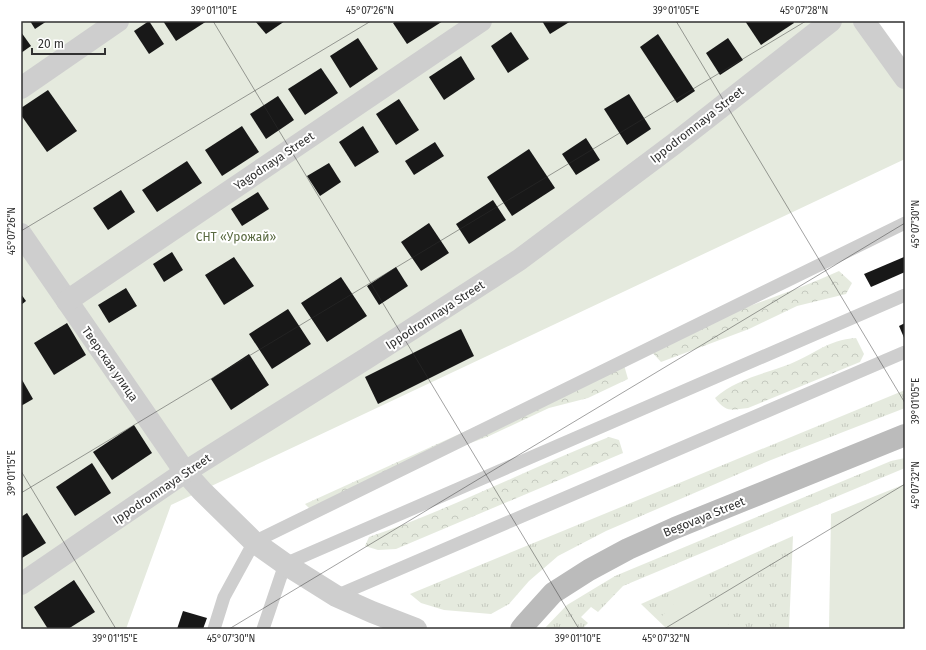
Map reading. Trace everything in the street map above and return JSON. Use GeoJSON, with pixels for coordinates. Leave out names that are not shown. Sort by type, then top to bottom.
{"type":"FeatureCollection","features":[{"type":"Feature","properties":{"kind":"street"},"geometry":{"type":"LineString","coordinates":[[21,88],[118,21]]}},
{"type":"Feature","properties":{"kind":"street","name":"Yagodnaya Street"},"geometry":{"type":"LineString","coordinates":[[67,301],[481,21]]}},
{"type":"Feature","properties":{"kind":"street","name":"Ippodromnaya Street"},"geometry":{"type":"LineString","coordinates":[[21,584],[186,472],[519,260],[674,144],[831,21]]}},
{"type":"Feature","properties":{"kind":"street"},"geometry":{"type":"LineString","coordinates":[[864,21],[905,78]]}},
{"type":"Feature","properties":{"kind":"street","name":"Тверская улица"},"geometry":{"type":"LineString","coordinates":[[21,234],[186,472],[202,491],[254,542],[285,564],[336,596],[416,629]]}},
{"type":"Feature","properties":{"kind":"street","name":"Begovaya Street"},"geometry":{"type":"LineString","coordinates":[[521,629],[553,593],[589,570],[628,549],[675,528],[905,435]]}},
{"type":"Feature","properties":{"kind":"lane"},"geometry":{"type":"LineString","coordinates":[[214,629],[224,597],[254,542],[905,224]]}},
{"type":"Feature","properties":{"kind":"lane"},"geometry":{"type":"LineString","coordinates":[[263,629],[285,564],[905,295]]}},
{"type":"Feature","properties":{"kind":"lane"},"geometry":{"type":"LineString","coordinates":[[336,596],[905,352]]}},
{"type":"Feature","properties":{"kind":"green space","name":"СНТ «Урожай»"},"geometry":{"type":"Polygon","coordinates":[[[21,21],[873,21],[905,66],[905,159],[171,505],[126,629],[21,629],[21,21]]]}},
{"type":"Feature","properties":{"kind":"green space"},"geometry":{"type":"Polygon","coordinates":[[[839,271],[852,283],[846,294],[797,306],[749,329],[661,362],[650,350],[699,325],[799,288],[839,271]]]}},
{"type":"Feature","properties":{"kind":"green space"},"geometry":{"type":"Polygon","coordinates":[[[856,338],[864,354],[860,362],[748,408],[726,408],[715,398],[732,386],[790,364],[829,344],[856,338]]]}},
{"type":"Feature","properties":{"kind":"green space"},"geometry":{"type":"Polygon","coordinates":[[[624,365],[628,379],[588,398],[549,408],[487,437],[440,454],[314,513],[305,504],[563,387],[624,365]]]}},
{"type":"Feature","properties":{"kind":"green space"},"geometry":{"type":"Polygon","coordinates":[[[905,390],[905,408],[771,460],[606,531],[558,556],[529,581],[509,604],[491,614],[444,610],[421,603],[410,594],[905,390]]]}},
{"type":"Feature","properties":{"kind":"green space"},"geometry":{"type":"Polygon","coordinates":[[[609,437],[619,440],[623,453],[396,549],[378,550],[365,546],[369,537],[430,514],[609,437]]]}},
{"type":"Feature","properties":{"kind":"green space"},"geometry":{"type":"Polygon","coordinates":[[[905,458],[905,468],[623,586],[598,612],[591,607],[581,617],[588,623],[582,629],[544,629],[567,605],[615,576],[891,461],[905,458]]]}},
{"type":"Feature","properties":{"kind":"green space"},"geometry":{"type":"Polygon","coordinates":[[[905,484],[905,629],[829,629],[831,514],[905,484]]]}},
{"type":"Feature","properties":{"kind":"green space"},"geometry":{"type":"Polygon","coordinates":[[[793,536],[789,629],[667,629],[641,604],[793,536]]]}},
{"type":"Feature","properties":{"kind":"green space"},"geometry":{"type":"Polygon","coordinates":[[[690,587],[733,629],[669,629],[659,619],[690,587]]]}},
{"type":"Feature","properties":{"kind":"building"},"geometry":{"type":"Polygon","coordinates":[[[30,21],[47,21],[35,29],[30,21]]]}},
{"type":"Feature","properties":{"kind":"building"},"geometry":{"type":"Polygon","coordinates":[[[149,21],[164,44],[149,54],[134,31],[149,21]]]}},
{"type":"Feature","properties":{"kind":"building"},"geometry":{"type":"Polygon","coordinates":[[[163,21],[207,21],[176,41],[163,21]]]}},
{"type":"Feature","properties":{"kind":"building"},"geometry":{"type":"Polygon","coordinates":[[[255,21],[285,21],[266,34],[255,21]]]}},
{"type":"Feature","properties":{"kind":"building"},"geometry":{"type":"Polygon","coordinates":[[[396,21],[443,21],[407,44],[393,23],[396,21]]]}},
{"type":"Feature","properties":{"kind":"building"},"geometry":{"type":"Polygon","coordinates":[[[542,21],[571,21],[550,34],[542,21]]]}},
{"type":"Feature","properties":{"kind":"building"},"geometry":{"type":"Polygon","coordinates":[[[745,21],[793,21],[794,23],[761,45],[745,21]]]}},
{"type":"Feature","properties":{"kind":"building"},"geometry":{"type":"Polygon","coordinates":[[[21,32],[31,46],[21,53],[21,32]]]}},
{"type":"Feature","properties":{"kind":"building"},"geometry":{"type":"Polygon","coordinates":[[[511,32],[529,59],[508,73],[491,46],[511,32]]]}},
{"type":"Feature","properties":{"kind":"building"},"geometry":{"type":"Polygon","coordinates":[[[658,34],[695,91],[677,103],[640,47],[658,34]]]}},
{"type":"Feature","properties":{"kind":"building"},"geometry":{"type":"Polygon","coordinates":[[[358,38],[378,69],[350,88],[330,56],[358,38]]]}},
{"type":"Feature","properties":{"kind":"building"},"geometry":{"type":"Polygon","coordinates":[[[728,38],[743,60],[720,75],[706,53],[728,38]]]}},
{"type":"Feature","properties":{"kind":"building"},"geometry":{"type":"Polygon","coordinates":[[[461,56],[475,79],[444,100],[429,77],[461,56]]]}},
{"type":"Feature","properties":{"kind":"building"},"geometry":{"type":"Polygon","coordinates":[[[321,68],[338,93],[305,115],[288,89],[321,68]]]}},
{"type":"Feature","properties":{"kind":"building"},"geometry":{"type":"Polygon","coordinates":[[[48,90],[77,131],[47,152],[21,115],[21,108],[48,90]]]}},
{"type":"Feature","properties":{"kind":"building"},"geometry":{"type":"Polygon","coordinates":[[[629,94],[651,129],[627,145],[604,109],[629,94]]]}},
{"type":"Feature","properties":{"kind":"building"},"geometry":{"type":"Polygon","coordinates":[[[278,96],[294,120],[266,139],[250,114],[278,96]]]}},
{"type":"Feature","properties":{"kind":"building"},"geometry":{"type":"Polygon","coordinates":[[[399,99],[419,130],[396,145],[376,114],[399,99]]]}},
{"type":"Feature","properties":{"kind":"building"},"geometry":{"type":"Polygon","coordinates":[[[242,126],[259,152],[222,176],[205,150],[242,126]]]}},
{"type":"Feature","properties":{"kind":"building"},"geometry":{"type":"Polygon","coordinates":[[[363,126],[379,152],[355,167],[339,142],[363,126]]]}},
{"type":"Feature","properties":{"kind":"building"},"geometry":{"type":"Polygon","coordinates":[[[586,138],[600,160],[576,175],[562,154],[586,138]]]}},
{"type":"Feature","properties":{"kind":"building"},"geometry":{"type":"Polygon","coordinates":[[[435,142],[444,156],[414,175],[405,161],[435,142]]]}},
{"type":"Feature","properties":{"kind":"building"},"geometry":{"type":"Polygon","coordinates":[[[529,149],[555,188],[512,216],[487,177],[529,149]]]}},
{"type":"Feature","properties":{"kind":"building"},"geometry":{"type":"Polygon","coordinates":[[[187,161],[202,183],[157,212],[142,190],[187,161]]]}},
{"type":"Feature","properties":{"kind":"building"},"geometry":{"type":"Polygon","coordinates":[[[329,163],[341,182],[320,196],[307,176],[329,163]]]}},
{"type":"Feature","properties":{"kind":"building"},"geometry":{"type":"Polygon","coordinates":[[[121,190],[135,212],[108,230],[93,208],[121,190]]]}},
{"type":"Feature","properties":{"kind":"building"},"geometry":{"type":"Polygon","coordinates":[[[258,192],[269,209],[242,226],[231,209],[258,192]]]}},
{"type":"Feature","properties":{"kind":"building"},"geometry":{"type":"Polygon","coordinates":[[[493,200],[506,220],[469,244],[456,224],[493,200]]]}},
{"type":"Feature","properties":{"kind":"building"},"geometry":{"type":"Polygon","coordinates":[[[429,223],[449,253],[421,271],[401,242],[429,223]]]}},
{"type":"Feature","properties":{"kind":"building"},"geometry":{"type":"Polygon","coordinates":[[[172,252],[183,270],[164,282],[153,264],[172,252]]]}},
{"type":"Feature","properties":{"kind":"building"},"geometry":{"type":"Polygon","coordinates":[[[234,257],[254,286],[224,305],[205,275],[234,257]]]}},
{"type":"Feature","properties":{"kind":"building"},"geometry":{"type":"Polygon","coordinates":[[[904,257],[905,272],[871,287],[864,274],[904,257]]]}},
{"type":"Feature","properties":{"kind":"building"},"geometry":{"type":"Polygon","coordinates":[[[396,267],[408,286],[379,305],[367,286],[396,267]]]}},
{"type":"Feature","properties":{"kind":"building"},"geometry":{"type":"Polygon","coordinates":[[[341,277],[367,316],[327,342],[301,303],[341,277]]]}},
{"type":"Feature","properties":{"kind":"building"},"geometry":{"type":"Polygon","coordinates":[[[126,288],[137,306],[109,323],[98,305],[126,288]]]}},
{"type":"Feature","properties":{"kind":"building"},"geometry":{"type":"Polygon","coordinates":[[[21,294],[26,301],[21,305],[21,294]]]}},
{"type":"Feature","properties":{"kind":"building"},"geometry":{"type":"Polygon","coordinates":[[[288,309],[311,344],[272,369],[249,334],[288,309]]]}},
{"type":"Feature","properties":{"kind":"building"},"geometry":{"type":"Polygon","coordinates":[[[67,323],[86,355],[54,375],[34,343],[67,323]]]}},
{"type":"Feature","properties":{"kind":"building"},"geometry":{"type":"Polygon","coordinates":[[[905,323],[905,340],[899,326],[905,323]]]}},
{"type":"Feature","properties":{"kind":"building"},"geometry":{"type":"Polygon","coordinates":[[[461,329],[474,356],[378,404],[365,377],[461,329]]]}},
{"type":"Feature","properties":{"kind":"building"},"geometry":{"type":"Polygon","coordinates":[[[249,354],[269,385],[231,410],[211,379],[249,354]]]}},
{"type":"Feature","properties":{"kind":"building"},"geometry":{"type":"Polygon","coordinates":[[[21,378],[33,399],[21,406],[21,378]]]}},
{"type":"Feature","properties":{"kind":"building"},"geometry":{"type":"Polygon","coordinates":[[[134,425],[152,453],[112,480],[93,452],[134,425]]]}},
{"type":"Feature","properties":{"kind":"building"},"geometry":{"type":"Polygon","coordinates":[[[92,463],[111,493],[75,516],[56,487],[92,463]]]}},
{"type":"Feature","properties":{"kind":"building"},"geometry":{"type":"Polygon","coordinates":[[[27,513],[46,543],[22,558],[21,517],[27,513]]]}},
{"type":"Feature","properties":{"kind":"building"},"geometry":{"type":"Polygon","coordinates":[[[74,580],[95,612],[68,629],[48,629],[34,607],[74,580]]]}},
{"type":"Feature","properties":{"kind":"building"},"geometry":{"type":"Polygon","coordinates":[[[183,611],[207,618],[203,629],[177,629],[183,611]]]}}]}
